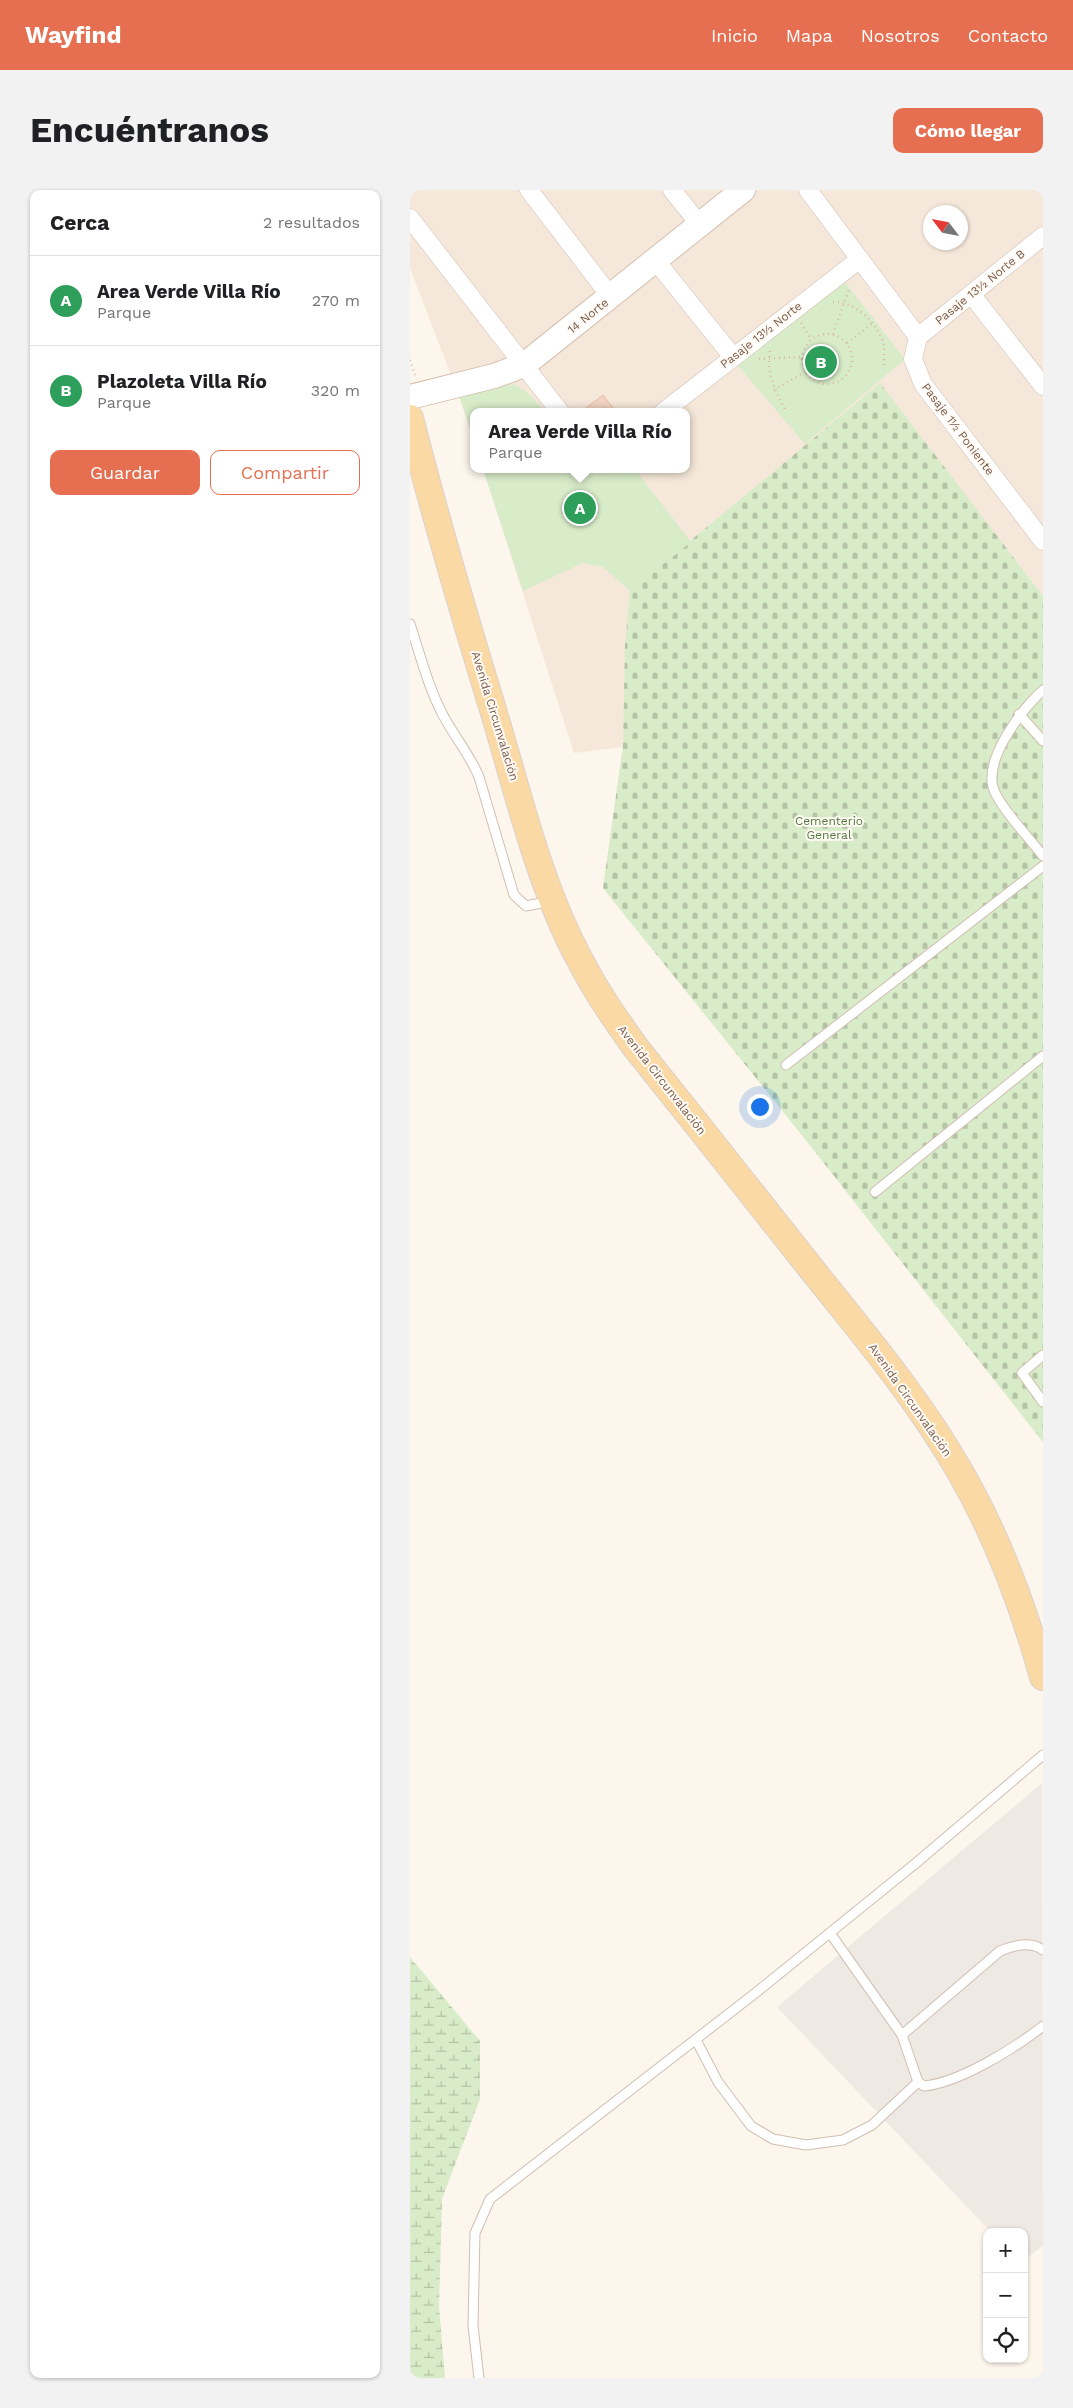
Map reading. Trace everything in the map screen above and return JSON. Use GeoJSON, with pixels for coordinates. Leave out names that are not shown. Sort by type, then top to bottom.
{"type":"FeatureCollection","features":[{"type":"Feature","properties":{"kind":"main road","name":"Avenida Circunvalación"},"geometry":{"type":"LineString","coordinates":[[410,418],[459,597],[531,839],[554,901],[580,960],[611,1013],[898,1378],[959,1470],[994,1537],[1009,1572],[1023,1609],[1043,1677]]}},
{"type":"Feature","properties":{"kind":"street"},"geometry":{"type":"LineString","coordinates":[[529,190],[611,296]]}},
{"type":"Feature","properties":{"kind":"street"},"geometry":{"type":"LineString","coordinates":[[672,190],[700,225]]}},
{"type":"Feature","properties":{"kind":"street","name":"14 Norte"},"geometry":{"type":"LineString","coordinates":[[415,396],[494,376],[524,365],[743,190]]}},
{"type":"Feature","properties":{"kind":"street"},"geometry":{"type":"LineString","coordinates":[[808,190],[918,337]]}},
{"type":"Feature","properties":{"kind":"street"},"geometry":{"type":"LineString","coordinates":[[410,218],[557,408]]}},
{"type":"Feature","properties":{"kind":"street","name":"Pasaje 13½ Norte B"},"geometry":{"type":"LineString","coordinates":[[918,337],[1043,236]]}},
{"type":"Feature","properties":{"kind":"street","name":"Pasaje 13½ Norte"},"geometry":{"type":"LineString","coordinates":[[668,408],[860,260]]}},
{"type":"Feature","properties":{"kind":"street"},"geometry":{"type":"LineString","coordinates":[[656,261],[733,357]]}},
{"type":"Feature","properties":{"kind":"street"},"geometry":{"type":"LineString","coordinates":[[971,294],[1043,386]]}},
{"type":"Feature","properties":{"kind":"street","name":"Pasaje 1½ Poniente"},"geometry":{"type":"LineString","coordinates":[[918,337],[913,359],[924,384],[1043,541]]}},
{"type":"Feature","properties":{"kind":"lane"},"geometry":{"type":"LineString","coordinates":[[410,624],[432,690],[443,714],[480,777],[514,895],[526,906],[554,901]]}},
{"type":"Feature","properties":{"kind":"lane"},"geometry":{"type":"LineString","coordinates":[[1043,690],[1020,714],[1008,730],[997,756],[992,780],[993,788],[1043,856]]}},
{"type":"Feature","properties":{"kind":"lane"},"geometry":{"type":"LineString","coordinates":[[1020,714],[1043,741]]}},
{"type":"Feature","properties":{"kind":"lane"},"geometry":{"type":"LineString","coordinates":[[786,1065],[1043,866]]}},
{"type":"Feature","properties":{"kind":"lane"},"geometry":{"type":"LineString","coordinates":[[876,1192],[1043,1056]]}},
{"type":"Feature","properties":{"kind":"lane"},"geometry":{"type":"LineString","coordinates":[[1043,1355],[1022,1374],[1043,1402]]}},
{"type":"Feature","properties":{"kind":"lane"},"geometry":{"type":"LineString","coordinates":[[479,2378],[472,2326],[475,2233],[490,2199],[696,2040],[830,1933],[1043,1755]]}},
{"type":"Feature","properties":{"kind":"lane"},"geometry":{"type":"LineString","coordinates":[[830,1933],[902,2035],[918,2082],[924,2086],[951,2080],[1018,2044],[1043,2026]]}},
{"type":"Feature","properties":{"kind":"lane"},"geometry":{"type":"LineString","coordinates":[[902,2035],[1000,1951],[1016,1944],[1038,1946],[1043,1950]]}},
{"type":"Feature","properties":{"kind":"lane"},"geometry":{"type":"LineString","coordinates":[[696,2040],[718,2082],[751,2126],[773,2139],[806,2145],[843,2140],[872,2125],[918,2082]]}},
{"type":"Feature","properties":{"kind":"path"},"geometry":{"type":"LineString","coordinates":[[833,334],[860,260]]}},
{"type":"Feature","properties":{"kind":"path"},"geometry":{"type":"LineString","coordinates":[[830,302],[843,304],[859,310],[872,324],[883,342],[884,366]]}},
{"type":"Feature","properties":{"kind":"path"},"geometry":{"type":"LineString","coordinates":[[847,344],[872,324]]}},
{"type":"Feature","properties":{"kind":"path"},"geometry":{"type":"LineString","coordinates":[[826,334],[833,334],[847,344],[851,353],[851,365],[844,376],[836,382],[823,384],[811,378],[805,372],[802,357],[807,343],[812,339],[826,334]]}},
{"type":"Feature","properties":{"kind":"path"},"geometry":{"type":"LineString","coordinates":[[772,346],[769,360],[770,374],[774,390],[785,409]]}},
{"type":"Feature","properties":{"kind":"path"},"geometry":{"type":"LineString","coordinates":[[733,357],[769,360],[802,357]]}},
{"type":"Feature","properties":{"kind":"path"},"geometry":{"type":"LineString","coordinates":[[410,360],[415,396]]}},
{"type":"Feature","properties":{"kind":"path"},"geometry":{"type":"LineString","coordinates":[[774,390],[805,372]]}},
{"type":"Feature","properties":{"kind":"shaded area","name":"Cementerio General"},"geometry":{"type":"Polygon","coordinates":[[[410,190],[1043,190],[1043,1442],[805,1139],[603,888],[623,747],[574,753],[484,473],[690,473],[690,408],[470,408],[470,428],[410,268],[410,190]]]}},
{"type":"Feature","properties":{"kind":"shaded area"},"geometry":{"type":"Polygon","coordinates":[[[1042,1783],[1043,2246],[1028,2257],[1028,2228],[987,2228],[777,2007],[1042,1783]]]}},
{"type":"Feature","properties":{"kind":"green space"},"geometry":{"type":"Polygon","coordinates":[[[841,277],[905,359],[805,444],[737,365],[841,277]]]}},
{"type":"Feature","properties":{"kind":"green space","name":"Cementerio General"},"geometry":{"type":"Polygon","coordinates":[[[880,383],[1043,596],[1043,1442],[805,1139],[603,888],[623,746],[625,645],[630,591],[880,383]]]}},
{"type":"Feature","properties":{"kind":"green space"},"geometry":{"type":"Polygon","coordinates":[[[514,384],[527,392],[541,408],[470,408],[470,428],[459,396],[514,384]]]}},
{"type":"Feature","properties":{"kind":"green space"},"geometry":{"type":"Polygon","coordinates":[[[484,473],[638,473],[691,542],[630,591],[603,567],[583,563],[523,591],[484,473]]]}},
{"type":"Feature","properties":{"kind":"green space"},"geometry":{"type":"Polygon","coordinates":[[[410,1957],[480,2041],[480,2099],[442,2199],[439,2306],[445,2378],[410,2378],[410,1957]]]}},
{"type":"Feature","properties":{"kind":"building"},"geometry":{"type":"Polygon","coordinates":[[[603,395],[613,408],[586,408],[603,395]]]}},
{"type":"Feature","properties":{"kind":"place","name":"Plazoleta Villa Río"},"geometry":{"type":"Point","coordinates":[821,362]}},
{"type":"Feature","properties":{"kind":"place","name":"Area Verde Villa Río"},"geometry":{"type":"Point","coordinates":[580,508]}}]}
